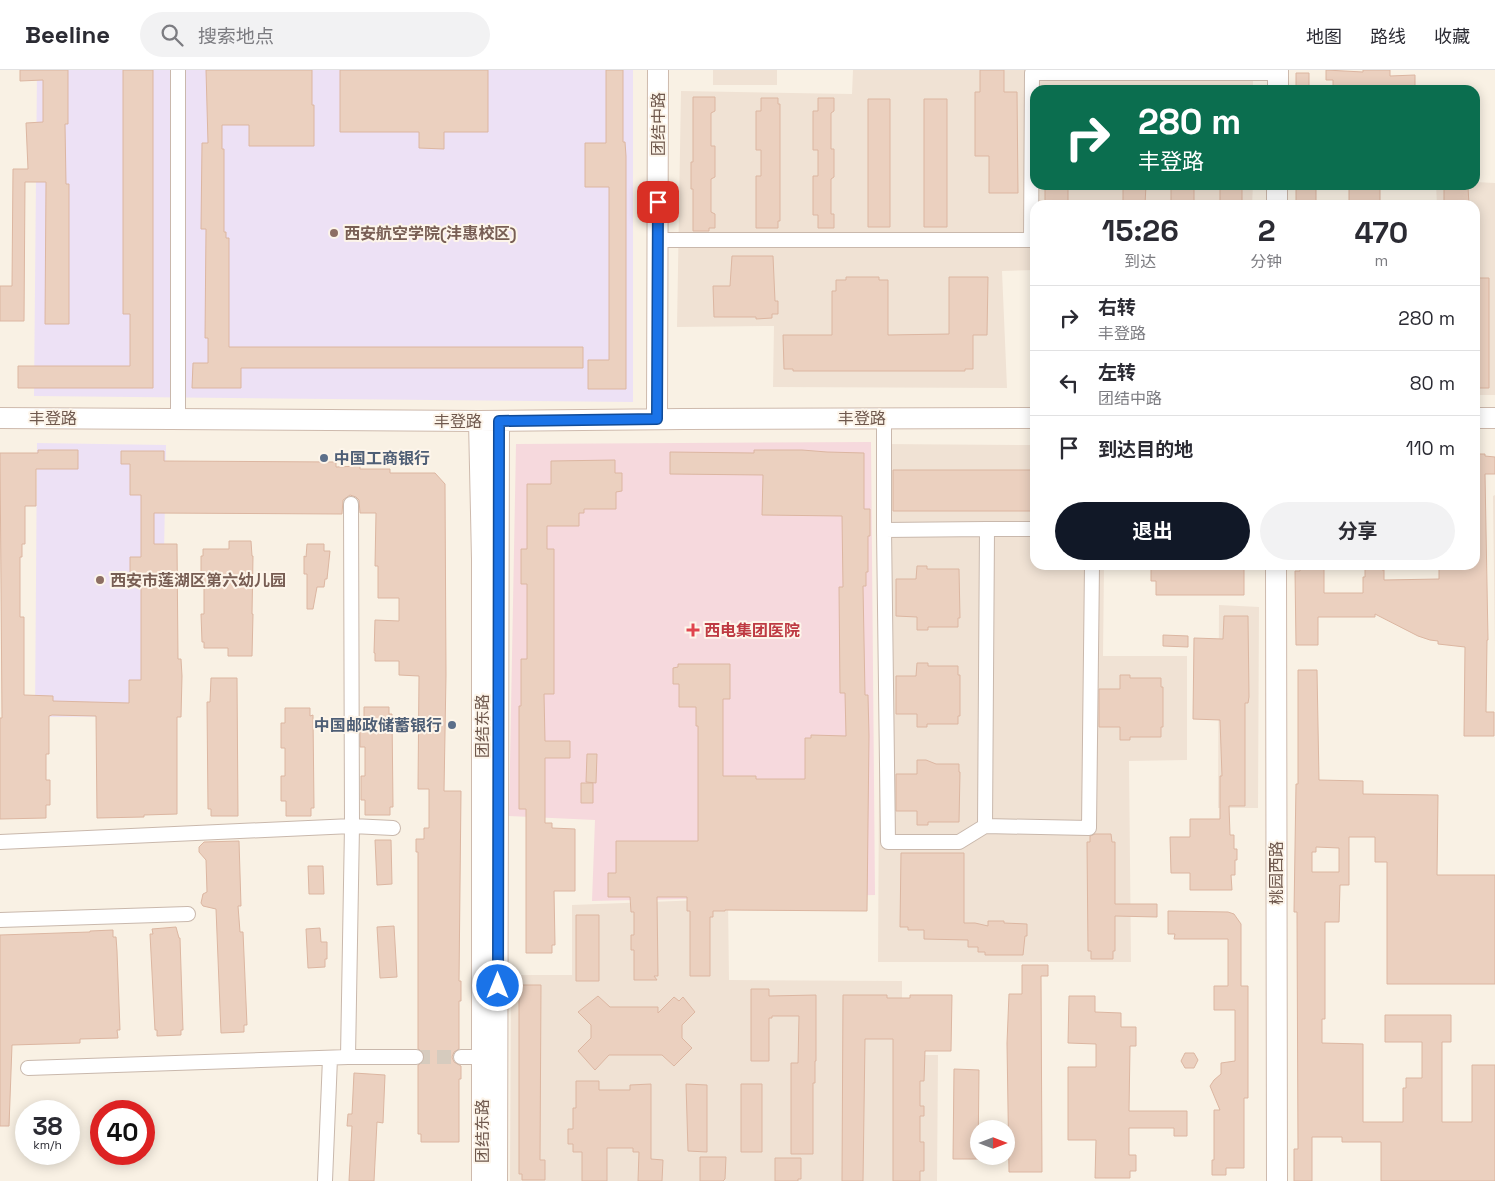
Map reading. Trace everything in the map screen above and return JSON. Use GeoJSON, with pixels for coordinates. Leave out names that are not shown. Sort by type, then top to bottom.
{"type":"FeatureCollection","features":[{"type":"Feature","properties":{"kind":"street"},"geometry":{"type":"LineString","coordinates":[[178,70],[178,419]]}},
{"type":"Feature","properties":{"kind":"street","name":"团结中路"},"geometry":{"type":"LineString","coordinates":[[657,419],[658,70]]}},
{"type":"Feature","properties":{"kind":"street"},"geometry":{"type":"LineString","coordinates":[[1032,85],[1032,73],[1278,78]]}},
{"type":"Feature","properties":{"kind":"street"},"geometry":{"type":"LineString","coordinates":[[658,240],[1030,240]]}},
{"type":"Feature","properties":{"kind":"street","name":"丰登路"},"geometry":{"type":"LineString","coordinates":[[0,418],[479,421],[1030,418]]}},
{"type":"Feature","properties":{"kind":"street"},"geometry":{"type":"LineString","coordinates":[[884,418],[888,842],[959,842],[985,826],[1089,828],[1092,570]]}},
{"type":"Feature","properties":{"kind":"street"},"geometry":{"type":"LineString","coordinates":[[1480,418],[1495,418]]}},
{"type":"Feature","properties":{"kind":"street","name":"团结东路"},"geometry":{"type":"LineString","coordinates":[[479,421],[482,559],[482,1181]]}},
{"type":"Feature","properties":{"kind":"street"},"geometry":{"type":"LineString","coordinates":[[497,1181],[499,421]]}},
{"type":"Feature","properties":{"kind":"street"},"geometry":{"type":"LineString","coordinates":[[348,1057],[352,826],[351,504]]}},
{"type":"Feature","properties":{"kind":"street"},"geometry":{"type":"LineString","coordinates":[[884,530],[1030,528]]}},
{"type":"Feature","properties":{"kind":"street"},"geometry":{"type":"LineString","coordinates":[[985,826],[988,529]]}},
{"type":"Feature","properties":{"kind":"street","name":"桃园西路"},"geometry":{"type":"LineString","coordinates":[[1276,570],[1277,1181]]}},
{"type":"Feature","properties":{"kind":"street"},"geometry":{"type":"LineString","coordinates":[[0,842],[352,826],[393,828]]}},
{"type":"Feature","properties":{"kind":"street"},"geometry":{"type":"LineString","coordinates":[[0,920],[188,914]]}},
{"type":"Feature","properties":{"kind":"street"},"geometry":{"type":"LineString","coordinates":[[28,1068],[348,1057],[416,1057]]}},
{"type":"Feature","properties":{"kind":"street"},"geometry":{"type":"LineString","coordinates":[[460,1057],[483,1057]]}},
{"type":"Feature","properties":{"kind":"street"},"geometry":{"type":"LineString","coordinates":[[325,1181],[330,1058]]}},
{"type":"Feature","properties":{"kind":"shaded area","name":"西安航空学院(沣惠校区)"},"geometry":{"type":"Polygon","coordinates":[[[37,70],[633,70],[633,402],[34,396],[37,70]]]}},
{"type":"Feature","properties":{"kind":"shaded area"},"geometry":{"type":"Polygon","coordinates":[[[713,70],[777,70],[777,85],[713,85],[713,70]]]}},
{"type":"Feature","properties":{"kind":"shaded area"},"geometry":{"type":"Polygon","coordinates":[[[853,70],[1253,70],[1253,85],[1030,85],[1030,190],[1253,190],[1252,200],[1030,200],[1030,270],[1002,271],[1007,388],[773,387],[774,326],[677,327],[681,91],[852,94],[853,70]]]}},
{"type":"Feature","properties":{"kind":"shaded area"},"geometry":{"type":"Polygon","coordinates":[[[1480,182],[1495,183],[1495,395],[1480,395],[1480,200],[1437,200],[1436,190],[1480,190],[1480,182]]]}},
{"type":"Feature","properties":{"kind":"shaded area","name":"西电集团医院"},"geometry":{"type":"Polygon","coordinates":[[[871,442],[875,895],[592,901],[595,820],[509,816],[516,444],[871,442]]]}},
{"type":"Feature","properties":{"kind":"shaded area","name":"西安市莲湖区第六幼儿园"},"geometry":{"type":"Polygon","coordinates":[[[37,443],[166,445],[161,716],[35,717],[37,443]]]}},
{"type":"Feature","properties":{"kind":"shaded area"},"geometry":{"type":"Polygon","coordinates":[[[881,444],[1030,445],[1030,570],[1104,570],[1103,656],[1187,656],[1187,760],[1129,761],[1131,962],[878,962],[881,444]]]}},
{"type":"Feature","properties":{"kind":"shaded area"},"geometry":{"type":"Polygon","coordinates":[[[1495,495],[1495,648],[1493,496],[1495,495]]]}},
{"type":"Feature","properties":{"kind":"shaded area"},"geometry":{"type":"Polygon","coordinates":[[[1219,605],[1259,607],[1258,808],[1218,808],[1219,605]]]}},
{"type":"Feature","properties":{"kind":"shaded area"},"geometry":{"type":"Polygon","coordinates":[[[728,899],[729,980],[902,981],[902,1055],[938,1055],[937,1181],[510,1181],[511,975],[572,975],[572,905],[728,899]]]}},
{"type":"Feature","properties":{"kind":"building"},"geometry":{"type":"Polygon","coordinates":[[[20,70],[68,70],[68,124],[65,124],[66,184],[69,184],[69,324],[45,324],[46,182],[25,182],[24,321],[0,321],[0,286],[12,286],[13,169],[28,169],[26,123],[43,122],[43,80],[20,81],[20,70]]]}},
{"type":"Feature","properties":{"kind":"building"},"geometry":{"type":"Polygon","coordinates":[[[123,70],[153,70],[153,388],[18,388],[18,366],[130,366],[130,314],[123,314],[123,70]]]}},
{"type":"Feature","properties":{"kind":"building"},"geometry":{"type":"Polygon","coordinates":[[[206,70],[312,70],[314,146],[249,146],[249,125],[222,125],[222,149],[224,149],[224,232],[226,232],[226,238],[229,238],[229,347],[583,347],[583,368],[241,368],[241,388],[192,388],[193,363],[208,363],[208,338],[205,338],[206,229],[201,229],[202,143],[208,143],[206,70]]]}},
{"type":"Feature","properties":{"kind":"building"},"geometry":{"type":"Polygon","coordinates":[[[340,70],[488,70],[488,132],[444,132],[444,149],[419,148],[419,132],[340,132],[340,70]]]}},
{"type":"Feature","properties":{"kind":"building"},"geometry":{"type":"Polygon","coordinates":[[[606,70],[623,70],[623,142],[625,142],[626,156],[626,389],[588,389],[588,360],[609,360],[609,187],[585,187],[585,143],[606,143],[606,70]]]}},
{"type":"Feature","properties":{"kind":"building"},"geometry":{"type":"Polygon","coordinates":[[[980,70],[1004,70],[1004,92],[1017,92],[1018,193],[989,193],[989,156],[975,156],[975,92],[980,92],[980,70]]]}},
{"type":"Feature","properties":{"kind":"building"},"geometry":{"type":"Polygon","coordinates":[[[1326,70],[1363,72],[1363,70],[1390,70],[1390,76],[1415,75],[1415,85],[1333,85],[1333,80],[1326,80],[1326,70]]]}},
{"type":"Feature","properties":{"kind":"building"},"geometry":{"type":"Polygon","coordinates":[[[1296,73],[1309,73],[1309,85],[1296,85],[1296,73]]]}},
{"type":"Feature","properties":{"kind":"building"},"geometry":{"type":"Polygon","coordinates":[[[693,97],[715,97],[715,111],[711,113],[711,146],[715,146],[715,177],[711,179],[711,212],[715,214],[715,228],[709,228],[709,231],[693,231],[691,162],[693,162],[693,97]]]}},
{"type":"Feature","properties":{"kind":"building"},"geometry":{"type":"Polygon","coordinates":[[[761,98],[778,98],[778,104],[780,104],[780,221],[778,221],[778,228],[756,228],[756,176],[761,176],[761,150],[756,150],[756,111],[761,111],[761,98]]]}},
{"type":"Feature","properties":{"kind":"building"},"geometry":{"type":"Polygon","coordinates":[[[818,98],[834,98],[834,111],[831,113],[831,149],[834,149],[834,177],[831,179],[831,214],[834,214],[834,228],[818,228],[818,215],[813,215],[813,176],[818,176],[818,150],[813,150],[813,111],[818,111],[818,98]]]}},
{"type":"Feature","properties":{"kind":"building"},"geometry":{"type":"Polygon","coordinates":[[[868,99],[890,99],[890,227],[868,227],[868,99]]]}},
{"type":"Feature","properties":{"kind":"building"},"geometry":{"type":"Polygon","coordinates":[[[924,99],[947,99],[947,227],[924,227],[924,99]]]}},
{"type":"Feature","properties":{"kind":"building"},"geometry":{"type":"Polygon","coordinates":[[[1045,190],[1068,190],[1068,200],[1045,200],[1045,190]]]}},
{"type":"Feature","properties":{"kind":"building"},"geometry":{"type":"Polygon","coordinates":[[[1123,190],[1146,190],[1145,200],[1123,200],[1123,190]]]}},
{"type":"Feature","properties":{"kind":"building"},"geometry":{"type":"Polygon","coordinates":[[[1171,190],[1194,190],[1194,200],[1171,200],[1171,190]]]}},
{"type":"Feature","properties":{"kind":"building"},"geometry":{"type":"Polygon","coordinates":[[[1220,190],[1242,190],[1242,200],[1220,200],[1220,190]]]}},
{"type":"Feature","properties":{"kind":"building"},"geometry":{"type":"Polygon","coordinates":[[[1296,190],[1316,190],[1316,200],[1296,200],[1296,190]]]}},
{"type":"Feature","properties":{"kind":"building"},"geometry":{"type":"Polygon","coordinates":[[[1349,190],[1380,190],[1380,200],[1349,200],[1349,190]]]}},
{"type":"Feature","properties":{"kind":"building"},"geometry":{"type":"Polygon","coordinates":[[[1444,190],[1468,190],[1469,200],[1444,200],[1444,190]]]}},
{"type":"Feature","properties":{"kind":"building"},"geometry":{"type":"Polygon","coordinates":[[[732,256],[773,256],[775,301],[778,301],[778,314],[772,314],[772,318],[756,319],[756,317],[714,317],[713,286],[730,286],[732,256]]]}},
{"type":"Feature","properties":{"kind":"building"},"geometry":{"type":"Polygon","coordinates":[[[846,277],[879,277],[879,280],[888,280],[888,335],[949,334],[949,277],[988,277],[987,335],[973,335],[973,369],[965,369],[965,371],[793,371],[793,369],[784,369],[783,335],[832,335],[832,291],[836,291],[836,280],[846,280],[846,277]]]}},
{"type":"Feature","properties":{"kind":"building"},"geometry":{"type":"Polygon","coordinates":[[[1480,278],[1489,278],[1489,388],[1480,388],[1480,278]]]}},
{"type":"Feature","properties":{"kind":"building"},"geometry":{"type":"Polygon","coordinates":[[[38,450],[78,450],[78,469],[36,469],[36,506],[25,506],[25,544],[22,544],[22,557],[20,557],[20,617],[24,617],[24,695],[53,696],[53,701],[129,703],[129,680],[141,680],[141,577],[132,577],[130,557],[141,557],[141,495],[130,495],[130,464],[121,464],[121,451],[164,451],[164,461],[336,462],[336,467],[360,466],[360,469],[390,469],[390,473],[435,473],[445,484],[446,675],[444,791],[461,791],[459,981],[461,981],[461,1001],[459,1001],[459,1049],[454,1052],[452,1057],[454,1062],[461,1066],[461,1079],[459,1079],[459,1142],[421,1142],[421,1134],[418,1134],[418,1065],[423,1062],[425,1057],[423,1052],[418,1049],[418,852],[416,852],[416,839],[424,839],[424,828],[429,828],[429,789],[418,789],[419,676],[399,675],[399,661],[375,661],[375,620],[399,621],[399,598],[378,598],[378,566],[375,566],[376,513],[360,513],[359,500],[350,495],[343,500],[342,514],[154,513],[154,544],[177,544],[178,659],[181,659],[182,676],[181,717],[177,717],[177,814],[97,818],[96,716],[52,715],[49,716],[49,754],[46,754],[46,780],[50,780],[50,805],[46,805],[46,818],[0,819],[0,718],[2,718],[0,453],[38,453],[38,450]]]}},
{"type":"Feature","properties":{"kind":"building"},"geometry":{"type":"Polygon","coordinates":[[[754,450],[864,453],[864,509],[870,509],[868,572],[866,572],[866,586],[863,586],[865,695],[868,695],[869,736],[867,911],[713,911],[713,917],[710,917],[710,976],[690,976],[690,911],[687,911],[687,897],[657,897],[658,976],[654,976],[657,980],[634,980],[634,950],[631,950],[631,935],[634,935],[634,912],[631,912],[630,897],[608,897],[608,873],[616,873],[616,841],[698,841],[698,726],[696,726],[696,707],[679,707],[679,684],[673,684],[673,668],[678,667],[678,664],[730,664],[730,699],[723,699],[723,776],[756,776],[756,779],[805,779],[805,738],[811,738],[811,735],[846,736],[845,693],[840,693],[839,587],[843,587],[842,516],[762,515],[763,475],[670,474],[670,452],[754,453],[754,450]]]}},
{"type":"Feature","properties":{"kind":"building"},"geometry":{"type":"Polygon","coordinates":[[[1480,454],[1495,457],[1495,474],[1485,474],[1488,640],[1486,712],[1494,712],[1494,736],[1464,736],[1465,647],[1438,644],[1438,641],[1418,636],[1375,614],[1375,617],[1318,617],[1318,645],[1296,645],[1295,571],[1324,570],[1324,593],[1363,593],[1365,570],[1384,570],[1384,580],[1439,579],[1439,570],[1480,570],[1480,454]]]}},
{"type":"Feature","properties":{"kind":"building"},"geometry":{"type":"Polygon","coordinates":[[[615,460],[615,473],[622,473],[622,491],[616,492],[616,509],[584,509],[584,513],[579,513],[579,526],[547,526],[547,549],[554,549],[554,694],[544,694],[545,741],[570,741],[570,758],[545,758],[545,823],[552,823],[552,828],[575,829],[575,891],[554,891],[555,945],[552,945],[552,953],[526,953],[526,809],[519,809],[519,706],[521,706],[521,659],[527,659],[527,584],[521,584],[521,549],[527,549],[527,484],[551,484],[551,461],[615,460]]]}},
{"type":"Feature","properties":{"kind":"building"},"geometry":{"type":"Polygon","coordinates":[[[893,470],[1030,470],[1030,511],[893,511],[893,470]]]}},
{"type":"Feature","properties":{"kind":"building"},"geometry":{"type":"Polygon","coordinates":[[[229,541],[251,541],[253,556],[252,656],[228,656],[228,648],[204,648],[204,642],[202,642],[201,614],[204,614],[204,583],[201,583],[201,556],[203,556],[203,549],[229,549],[229,541]]]}},
{"type":"Feature","properties":{"kind":"building"},"geometry":{"type":"Polygon","coordinates":[[[307,544],[324,544],[324,551],[330,551],[327,579],[325,579],[324,587],[317,587],[313,609],[307,609],[307,574],[304,574],[304,556],[306,557],[307,544]]]}},
{"type":"Feature","properties":{"kind":"building"},"geometry":{"type":"Polygon","coordinates":[[[917,566],[927,566],[927,569],[959,569],[960,618],[958,618],[958,627],[928,627],[928,630],[917,630],[917,617],[896,616],[896,579],[916,579],[917,566]]]}},
{"type":"Feature","properties":{"kind":"building"},"geometry":{"type":"Polygon","coordinates":[[[1151,570],[1244,570],[1244,595],[1156,595],[1156,581],[1151,581],[1151,570]]]}},
{"type":"Feature","properties":{"kind":"building"},"geometry":{"type":"Polygon","coordinates":[[[1224,616],[1248,616],[1249,697],[1248,703],[1245,703],[1245,806],[1229,806],[1230,835],[1234,835],[1234,849],[1237,849],[1235,875],[1231,875],[1232,890],[1190,890],[1190,873],[1171,873],[1170,837],[1190,837],[1190,819],[1220,819],[1220,776],[1222,776],[1220,720],[1193,719],[1194,638],[1223,639],[1224,616]]]}},
{"type":"Feature","properties":{"kind":"building"},"geometry":{"type":"Polygon","coordinates":[[[1163,635],[1188,636],[1188,647],[1163,646],[1163,635]]]}},
{"type":"Feature","properties":{"kind":"building"},"geometry":{"type":"Polygon","coordinates":[[[917,663],[928,663],[928,666],[958,666],[958,675],[960,675],[960,716],[958,716],[958,724],[927,724],[927,727],[917,727],[917,714],[896,714],[896,676],[916,676],[917,663]]]}},
{"type":"Feature","properties":{"kind":"building"},"geometry":{"type":"Polygon","coordinates":[[[1298,670],[1317,670],[1319,780],[1363,781],[1363,794],[1438,795],[1437,875],[1495,875],[1495,984],[1387,984],[1387,862],[1375,862],[1375,837],[1349,837],[1349,885],[1340,885],[1339,922],[1325,922],[1325,1019],[1322,1019],[1322,1043],[1363,1044],[1363,1122],[1403,1122],[1403,1088],[1406,1088],[1406,1078],[1422,1078],[1422,1042],[1385,1042],[1385,1015],[1451,1015],[1451,1042],[1442,1042],[1442,1122],[1472,1122],[1472,1065],[1495,1065],[1495,1181],[1381,1181],[1381,1142],[1342,1142],[1342,1137],[1312,1137],[1312,1181],[1294,1181],[1294,1149],[1298,1149],[1297,912],[1294,912],[1296,784],[1298,784],[1298,670]],[[1316,847],[1316,852],[1312,852],[1312,872],[1339,872],[1339,848],[1316,847]]]}},
{"type":"Feature","properties":{"kind":"building"},"geometry":{"type":"Polygon","coordinates":[[[1120,675],[1130,675],[1130,678],[1161,678],[1161,687],[1163,687],[1163,727],[1161,727],[1161,737],[1130,737],[1130,740],[1120,740],[1120,727],[1099,727],[1099,689],[1120,689],[1120,675]]]}},
{"type":"Feature","properties":{"kind":"building"},"geometry":{"type":"Polygon","coordinates":[[[211,678],[237,678],[238,816],[211,816],[211,809],[208,809],[207,702],[210,702],[211,678]]]}},
{"type":"Feature","properties":{"kind":"building"},"geometry":{"type":"Polygon","coordinates":[[[364,707],[389,707],[389,714],[392,714],[393,807],[390,807],[390,815],[365,815],[365,800],[361,800],[361,776],[365,776],[365,747],[360,747],[360,722],[364,722],[364,707]]]}},
{"type":"Feature","properties":{"kind":"building"},"geometry":{"type":"Polygon","coordinates":[[[285,708],[310,708],[310,716],[313,715],[314,808],[311,808],[311,816],[286,816],[286,801],[281,801],[281,776],[285,776],[285,748],[281,748],[281,723],[285,723],[285,708]]]}},
{"type":"Feature","properties":{"kind":"building"},"geometry":{"type":"Polygon","coordinates":[[[587,754],[597,754],[596,783],[586,782],[587,754]]]}},
{"type":"Feature","properties":{"kind":"building"},"geometry":{"type":"Polygon","coordinates":[[[917,760],[926,760],[936,764],[959,764],[959,822],[928,822],[928,825],[917,825],[917,811],[896,811],[896,774],[917,774],[917,760]]]}},
{"type":"Feature","properties":{"kind":"building"},"geometry":{"type":"Polygon","coordinates":[[[581,783],[593,783],[593,803],[581,803],[581,783]]]}},
{"type":"Feature","properties":{"kind":"building"},"geometry":{"type":"Polygon","coordinates":[[[1095,834],[1111,834],[1112,842],[1115,842],[1115,904],[1157,904],[1157,917],[1115,916],[1115,951],[1113,951],[1113,959],[1091,959],[1091,951],[1088,951],[1087,842],[1090,842],[1090,836],[1095,834]]]}},
{"type":"Feature","properties":{"kind":"building"},"geometry":{"type":"Polygon","coordinates":[[[375,840],[391,840],[392,884],[377,885],[375,840]]]}},
{"type":"Feature","properties":{"kind":"building"},"geometry":{"type":"Polygon","coordinates":[[[239,841],[241,906],[238,906],[240,932],[243,932],[247,1025],[244,1025],[244,1032],[221,1033],[216,909],[203,906],[201,903],[203,894],[207,892],[206,860],[199,852],[199,847],[204,842],[239,841]]]}},
{"type":"Feature","properties":{"kind":"building"},"geometry":{"type":"Polygon","coordinates":[[[901,853],[964,853],[964,923],[988,926],[988,921],[1004,921],[1004,923],[1027,924],[1027,936],[1025,936],[1023,955],[985,955],[985,952],[978,952],[978,947],[968,947],[968,940],[924,939],[924,930],[908,930],[908,927],[900,927],[901,853]]]}},
{"type":"Feature","properties":{"kind":"building"},"geometry":{"type":"Polygon","coordinates":[[[308,866],[323,866],[324,894],[309,894],[308,866]]]}},
{"type":"Feature","properties":{"kind":"building"},"geometry":{"type":"Polygon","coordinates":[[[1168,911],[1228,912],[1234,914],[1241,924],[1241,986],[1248,986],[1248,1098],[1244,1098],[1244,1168],[1226,1168],[1226,1175],[1212,1175],[1212,1160],[1214,1160],[1214,1110],[1220,1110],[1210,1086],[1221,1074],[1221,1063],[1235,1061],[1235,1010],[1214,1010],[1214,986],[1228,986],[1228,939],[1174,939],[1175,934],[1168,934],[1168,911]]]}},
{"type":"Feature","properties":{"kind":"building"},"geometry":{"type":"Polygon","coordinates":[[[576,915],[599,915],[599,981],[576,981],[576,915]]]}},
{"type":"Feature","properties":{"kind":"building"},"geometry":{"type":"Polygon","coordinates":[[[394,926],[397,977],[380,978],[377,927],[394,926]]]}},
{"type":"Feature","properties":{"kind":"building"},"geometry":{"type":"Polygon","coordinates":[[[176,927],[180,938],[183,1030],[181,1030],[181,1035],[157,1036],[157,1030],[155,1030],[150,934],[153,934],[152,929],[176,927]]]}},
{"type":"Feature","properties":{"kind":"building"},"geometry":{"type":"Polygon","coordinates":[[[320,928],[321,942],[327,942],[325,967],[308,968],[306,929],[320,928]]]}},
{"type":"Feature","properties":{"kind":"building"},"geometry":{"type":"Polygon","coordinates":[[[113,930],[113,937],[116,937],[117,951],[120,1030],[117,1030],[118,1038],[80,1039],[80,1043],[12,1045],[9,1126],[0,1126],[0,935],[113,930]]]}},
{"type":"Feature","properties":{"kind":"building"},"geometry":{"type":"Polygon","coordinates":[[[1022,965],[1048,965],[1048,976],[1041,976],[1042,1172],[1009,1172],[1009,1165],[1015,1165],[1015,1120],[1008,1120],[1007,1043],[1009,994],[1022,994],[1022,965]]]}},
{"type":"Feature","properties":{"kind":"building"},"geometry":{"type":"Polygon","coordinates":[[[519,985],[541,985],[540,1160],[545,1160],[545,1180],[522,1180],[522,1174],[519,1174],[519,985]]]}},
{"type":"Feature","properties":{"kind":"building"},"geometry":{"type":"Polygon","coordinates":[[[751,989],[769,989],[769,996],[816,995],[813,1154],[791,1154],[791,1063],[798,1063],[799,1016],[772,1016],[772,1018],[769,1018],[769,1061],[751,1061],[751,989]]]}},
{"type":"Feature","properties":{"kind":"building"},"geometry":{"type":"Polygon","coordinates":[[[843,995],[887,995],[887,998],[910,998],[910,995],[952,995],[951,1051],[925,1051],[924,1081],[920,1081],[920,1106],[924,1106],[924,1116],[920,1116],[920,1142],[924,1142],[924,1171],[920,1171],[920,1181],[893,1181],[893,1039],[865,1039],[863,1181],[842,1181],[843,995]]]}},
{"type":"Feature","properties":{"kind":"building"},"geometry":{"type":"Polygon","coordinates":[[[598,996],[610,1007],[658,1007],[658,1013],[674,997],[679,1001],[683,997],[695,1012],[682,1025],[682,1038],[692,1048],[674,1066],[662,1055],[609,1055],[595,1070],[578,1051],[591,1038],[591,1025],[578,1012],[598,996]]]}},
{"type":"Feature","properties":{"kind":"building"},"geometry":{"type":"Polygon","coordinates":[[[1069,996],[1095,996],[1095,1012],[1121,1013],[1121,1027],[1136,1027],[1136,1046],[1130,1046],[1129,1111],[1187,1111],[1187,1136],[1174,1136],[1174,1128],[1129,1128],[1129,1155],[1136,1155],[1136,1171],[1130,1171],[1130,1178],[1095,1178],[1096,1140],[1068,1140],[1068,1067],[1096,1067],[1096,1044],[1068,1043],[1069,996]]]}},
{"type":"Feature","properties":{"kind":"building"},"geometry":{"type":"Polygon","coordinates":[[[1185,1053],[1194,1053],[1198,1060],[1194,1068],[1185,1068],[1181,1061],[1185,1053]]]}},
{"type":"Feature","properties":{"kind":"building"},"geometry":{"type":"Polygon","coordinates":[[[954,1069],[979,1070],[978,1120],[970,1120],[970,1159],[953,1159],[954,1069]]]}},
{"type":"Feature","properties":{"kind":"building"},"geometry":{"type":"Polygon","coordinates":[[[354,1073],[385,1075],[383,1123],[377,1122],[374,1181],[349,1181],[352,1126],[347,1126],[348,1114],[352,1114],[354,1073]]]}},
{"type":"Feature","properties":{"kind":"building"},"geometry":{"type":"Polygon","coordinates":[[[576,1081],[599,1081],[599,1090],[630,1090],[630,1085],[651,1084],[651,1159],[663,1160],[662,1181],[638,1181],[639,1152],[633,1152],[633,1148],[607,1148],[607,1181],[582,1181],[582,1152],[573,1152],[573,1144],[568,1144],[568,1129],[573,1129],[573,1108],[576,1108],[576,1081]]]}},
{"type":"Feature","properties":{"kind":"building"},"geometry":{"type":"Polygon","coordinates":[[[686,1084],[707,1085],[707,1152],[688,1151],[686,1084]]]}},
{"type":"Feature","properties":{"kind":"building"},"geometry":{"type":"Polygon","coordinates":[[[741,1084],[762,1084],[762,1152],[741,1152],[741,1084]]]}},
{"type":"Feature","properties":{"kind":"building"},"geometry":{"type":"Polygon","coordinates":[[[700,1157],[726,1157],[725,1179],[723,1181],[700,1181],[700,1157]]]}},
{"type":"Feature","properties":{"kind":"building"},"geometry":{"type":"Polygon","coordinates":[[[775,1158],[801,1158],[801,1179],[798,1179],[798,1181],[775,1181],[775,1158]]]}},
{"type":"Feature","properties":{"kind":"tunnel"},"geometry":{"type":"LineString","coordinates":[[416,1057],[461,1057]]}},
{"type":"Feature","properties":{"kind":"place","name":"西安航空学院(沣惠校区)"},"geometry":{"type":"Point","coordinates":[334,233]}},
{"type":"Feature","properties":{"kind":"place","name":"中国工商银行"},"geometry":{"type":"Point","coordinates":[324,458]}},
{"type":"Feature","properties":{"kind":"place","name":"西安市莲湖区第六幼儿园"},"geometry":{"type":"Point","coordinates":[100,580]}},
{"type":"Feature","properties":{"kind":"place","name":"西电集团医院"},"geometry":{"type":"Point","coordinates":[693,630]}},
{"type":"Feature","properties":{"kind":"place","name":"中国邮政储蓄银行"},"geometry":{"type":"Point","coordinates":[452,725]}},
{"type":"Feature","properties":{"kind":"route"},"geometry":{"type":"LineString","coordinates":[[498,986],[499,421],[657,419],[658,202]]}}]}
